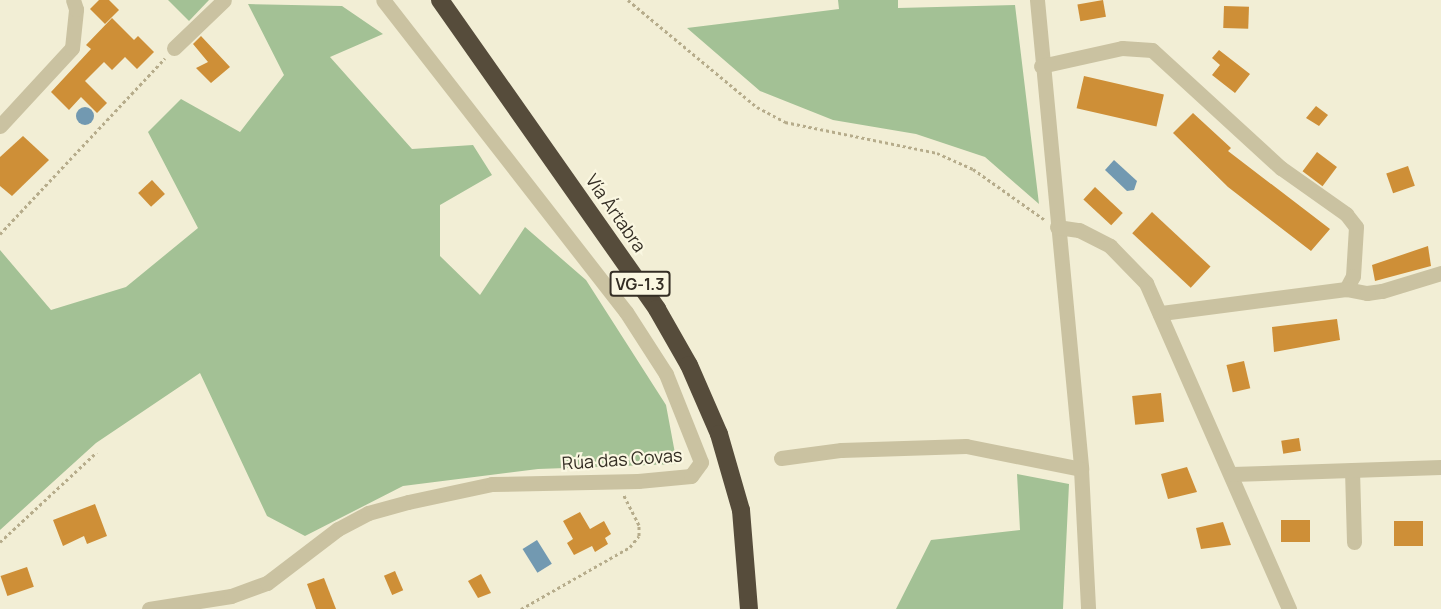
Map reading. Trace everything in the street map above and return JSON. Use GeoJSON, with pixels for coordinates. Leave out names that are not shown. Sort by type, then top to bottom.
{"type":"FeatureCollection","features":[{"type":"Feature","properties":{"kind":"highway","name":"Vía Ártabra"},"geometry":{"type":"LineString","coordinates":[[440,0],[651,300],[689,365],[719,434],[741,510],[749,609]]}},
{"type":"Feature","properties":{"kind":"street"},"geometry":{"type":"LineString","coordinates":[[0,126],[72,48],[76,9],[73,0]]}},
{"type":"Feature","properties":{"kind":"street"},"geometry":{"type":"LineString","coordinates":[[174,48],[224,0]]}},
{"type":"Feature","properties":{"kind":"street","name":"Rúa das Covas"},"geometry":{"type":"LineString","coordinates":[[149,609],[231,596],[267,583],[338,529],[388,508],[492,484],[616,482],[691,476],[701,462],[666,374],[590,261],[549,217],[383,0]]}},
{"type":"Feature","properties":{"kind":"street"},"geometry":{"type":"LineString","coordinates":[[1037,0],[1041,66],[1081,469],[1088,609]]}},
{"type":"Feature","properties":{"kind":"street"},"geometry":{"type":"LineString","coordinates":[[1041,66],[1122,48],[1158,54],[1281,168],[1352,220],[1356,244],[1353,276],[1346,289]]}},
{"type":"Feature","properties":{"kind":"street"},"geometry":{"type":"LineString","coordinates":[[1057,227],[1080,230],[1124,258],[1146,283],[1232,474],[1289,609]]}},
{"type":"Feature","properties":{"kind":"street"},"geometry":{"type":"LineString","coordinates":[[1160,313],[1346,289],[1367,293],[1382,291],[1441,273]]}},
{"type":"Feature","properties":{"kind":"street"},"geometry":{"type":"LineString","coordinates":[[781,458],[841,450],[966,446],[1081,469]]}},
{"type":"Feature","properties":{"kind":"street"},"geometry":{"type":"LineString","coordinates":[[1232,474],[1441,467]]}},
{"type":"Feature","properties":{"kind":"street"},"geometry":{"type":"LineString","coordinates":[[1352,470],[1354,542]]}},
{"type":"Feature","properties":{"kind":"path"},"geometry":{"type":"LineString","coordinates":[[628,0],[757,107],[785,122],[937,153],[974,169],[1057,227]]}},
{"type":"Feature","properties":{"kind":"path"},"geometry":{"type":"LineString","coordinates":[[0,234],[174,48]]}},
{"type":"Feature","properties":{"kind":"path"},"geometry":{"type":"LineString","coordinates":[[0,542],[97,452]]}},
{"type":"Feature","properties":{"kind":"path"},"geometry":{"type":"LineString","coordinates":[[521,609],[630,547],[639,536],[639,525],[616,482]]}},
{"type":"Feature","properties":{"kind":"green space"},"geometry":{"type":"Polygon","coordinates":[[[168,0],[209,0],[189,21],[168,0]]]}},
{"type":"Feature","properties":{"kind":"green space"},"geometry":{"type":"Polygon","coordinates":[[[838,0],[898,0],[898,8],[1015,5],[1039,204],[985,157],[916,134],[833,120],[760,91],[687,28],[839,9],[838,0]]]}},
{"type":"Feature","properties":{"kind":"green space"},"geometry":{"type":"Polygon","coordinates":[[[248,4],[342,6],[383,34],[330,57],[412,149],[473,145],[492,175],[440,205],[440,256],[480,295],[525,227],[586,280],[666,405],[677,464],[538,469],[403,486],[305,536],[267,516],[200,373],[96,443],[0,530],[0,250],[51,310],[126,287],[198,228],[148,132],[181,99],[240,132],[284,75],[248,4]]]}},
{"type":"Feature","properties":{"kind":"green space"},"geometry":{"type":"Polygon","coordinates":[[[1017,474],[1069,484],[1063,609],[896,609],[931,540],[1020,530],[1017,474]]]}},
{"type":"Feature","properties":{"kind":"water"},"geometry":{"type":"Polygon","coordinates":[[[85,107],[91,110],[94,116],[91,122],[85,125],[79,122],[76,116],[79,110],[85,107]]]}},
{"type":"Feature","properties":{"kind":"water"},"geometry":{"type":"Polygon","coordinates":[[[1114,160],[1137,181],[1134,190],[1127,191],[1105,170],[1114,160]]]}},
{"type":"Feature","properties":{"kind":"water"},"geometry":{"type":"Polygon","coordinates":[[[537,540],[552,564],[537,573],[523,549],[537,540]]]}},
{"type":"Feature","properties":{"kind":"building"},"geometry":{"type":"Polygon","coordinates":[[[99,0],[109,0],[119,10],[105,24],[90,9],[99,0]]]}},
{"type":"Feature","properties":{"kind":"building"},"geometry":{"type":"Polygon","coordinates":[[[1103,0],[1106,17],[1080,21],[1077,5],[1103,0]]]}},
{"type":"Feature","properties":{"kind":"building"},"geometry":{"type":"Polygon","coordinates":[[[1224,6],[1249,7],[1248,29],[1223,28],[1224,6]]]}},
{"type":"Feature","properties":{"kind":"building"},"geometry":{"type":"Polygon","coordinates":[[[112,18],[134,40],[138,36],[154,52],[137,69],[125,57],[112,70],[104,62],[85,81],[107,103],[97,113],[81,97],[69,110],[51,92],[91,49],[86,45],[112,18]]]}},
{"type":"Feature","properties":{"kind":"building"},"geometry":{"type":"Polygon","coordinates":[[[201,36],[230,67],[211,83],[196,68],[208,62],[193,44],[201,36]]]}},
{"type":"Feature","properties":{"kind":"building"},"geometry":{"type":"Polygon","coordinates":[[[1219,50],[1250,74],[1235,93],[1212,75],[1220,65],[1212,58],[1219,50]]]}},
{"type":"Feature","properties":{"kind":"building"},"geometry":{"type":"Polygon","coordinates":[[[1084,76],[1164,94],[1156,127],[1077,108],[1084,76]]]}},
{"type":"Feature","properties":{"kind":"building"},"geometry":{"type":"Polygon","coordinates":[[[1316,106],[1328,115],[1319,126],[1306,118],[1316,106]]]}},
{"type":"Feature","properties":{"kind":"building"},"geometry":{"type":"Polygon","coordinates":[[[1193,113],[1231,148],[1228,151],[1330,229],[1311,251],[1228,187],[1173,133],[1193,113]]]}},
{"type":"Feature","properties":{"kind":"building"},"geometry":{"type":"Polygon","coordinates":[[[23,136],[49,160],[12,196],[0,186],[0,157],[23,136]]]}},
{"type":"Feature","properties":{"kind":"building"},"geometry":{"type":"Polygon","coordinates":[[[1317,152],[1337,167],[1323,186],[1303,171],[1317,152]]]}},
{"type":"Feature","properties":{"kind":"building"},"geometry":{"type":"Polygon","coordinates":[[[1408,166],[1415,186],[1393,193],[1386,173],[1408,166]]]}},
{"type":"Feature","properties":{"kind":"building"},"geometry":{"type":"Polygon","coordinates":[[[152,180],[165,194],[151,207],[138,193],[152,180]]]}},
{"type":"Feature","properties":{"kind":"building"},"geometry":{"type":"Polygon","coordinates":[[[1095,187],[1123,213],[1111,225],[1083,199],[1095,187]]]}},
{"type":"Feature","properties":{"kind":"building"},"geometry":{"type":"Polygon","coordinates":[[[1152,212],[1211,267],[1191,288],[1132,233],[1152,212]]]}},
{"type":"Feature","properties":{"kind":"building"},"geometry":{"type":"Polygon","coordinates":[[[1428,246],[1431,266],[1375,281],[1372,265],[1428,246]]]}},
{"type":"Feature","properties":{"kind":"building"},"geometry":{"type":"Polygon","coordinates":[[[1337,319],[1340,340],[1274,352],[1272,327],[1337,319]]]}},
{"type":"Feature","properties":{"kind":"building"},"geometry":{"type":"Polygon","coordinates":[[[1244,361],[1250,388],[1233,392],[1226,365],[1244,361]]]}},
{"type":"Feature","properties":{"kind":"building"},"geometry":{"type":"Polygon","coordinates":[[[1161,393],[1164,422],[1135,425],[1132,396],[1161,393]]]}},
{"type":"Feature","properties":{"kind":"building"},"geometry":{"type":"Polygon","coordinates":[[[1299,438],[1301,451],[1283,454],[1281,441],[1299,438]]]}},
{"type":"Feature","properties":{"kind":"building"},"geometry":{"type":"Polygon","coordinates":[[[1187,467],[1197,492],[1168,499],[1161,474],[1187,467]]]}},
{"type":"Feature","properties":{"kind":"building"},"geometry":{"type":"Polygon","coordinates":[[[95,504],[107,536],[87,544],[84,536],[63,546],[53,520],[95,504]]]}},
{"type":"Feature","properties":{"kind":"building"},"geometry":{"type":"Polygon","coordinates":[[[580,512],[590,529],[604,521],[611,534],[605,538],[608,544],[595,552],[592,546],[574,555],[567,543],[573,539],[563,521],[580,512]]]}},
{"type":"Feature","properties":{"kind":"building"},"geometry":{"type":"Polygon","coordinates":[[[1281,520],[1310,520],[1310,542],[1281,542],[1281,520]]]}},
{"type":"Feature","properties":{"kind":"building"},"geometry":{"type":"Polygon","coordinates":[[[1394,521],[1423,521],[1423,546],[1394,546],[1394,521]]]}},
{"type":"Feature","properties":{"kind":"building"},"geometry":{"type":"Polygon","coordinates":[[[1223,522],[1231,545],[1201,549],[1196,528],[1223,522]]]}},
{"type":"Feature","properties":{"kind":"building"},"geometry":{"type":"Polygon","coordinates":[[[27,567],[34,587],[7,596],[1,576],[27,567]]]}},
{"type":"Feature","properties":{"kind":"building"},"geometry":{"type":"Polygon","coordinates":[[[395,571],[403,590],[392,595],[384,576],[395,571]]]}},
{"type":"Feature","properties":{"kind":"building"},"geometry":{"type":"Polygon","coordinates":[[[481,574],[491,593],[478,598],[468,581],[481,574]]]}},
{"type":"Feature","properties":{"kind":"building"},"geometry":{"type":"Polygon","coordinates":[[[324,578],[336,609],[316,609],[307,584],[324,578]]]}}]}
